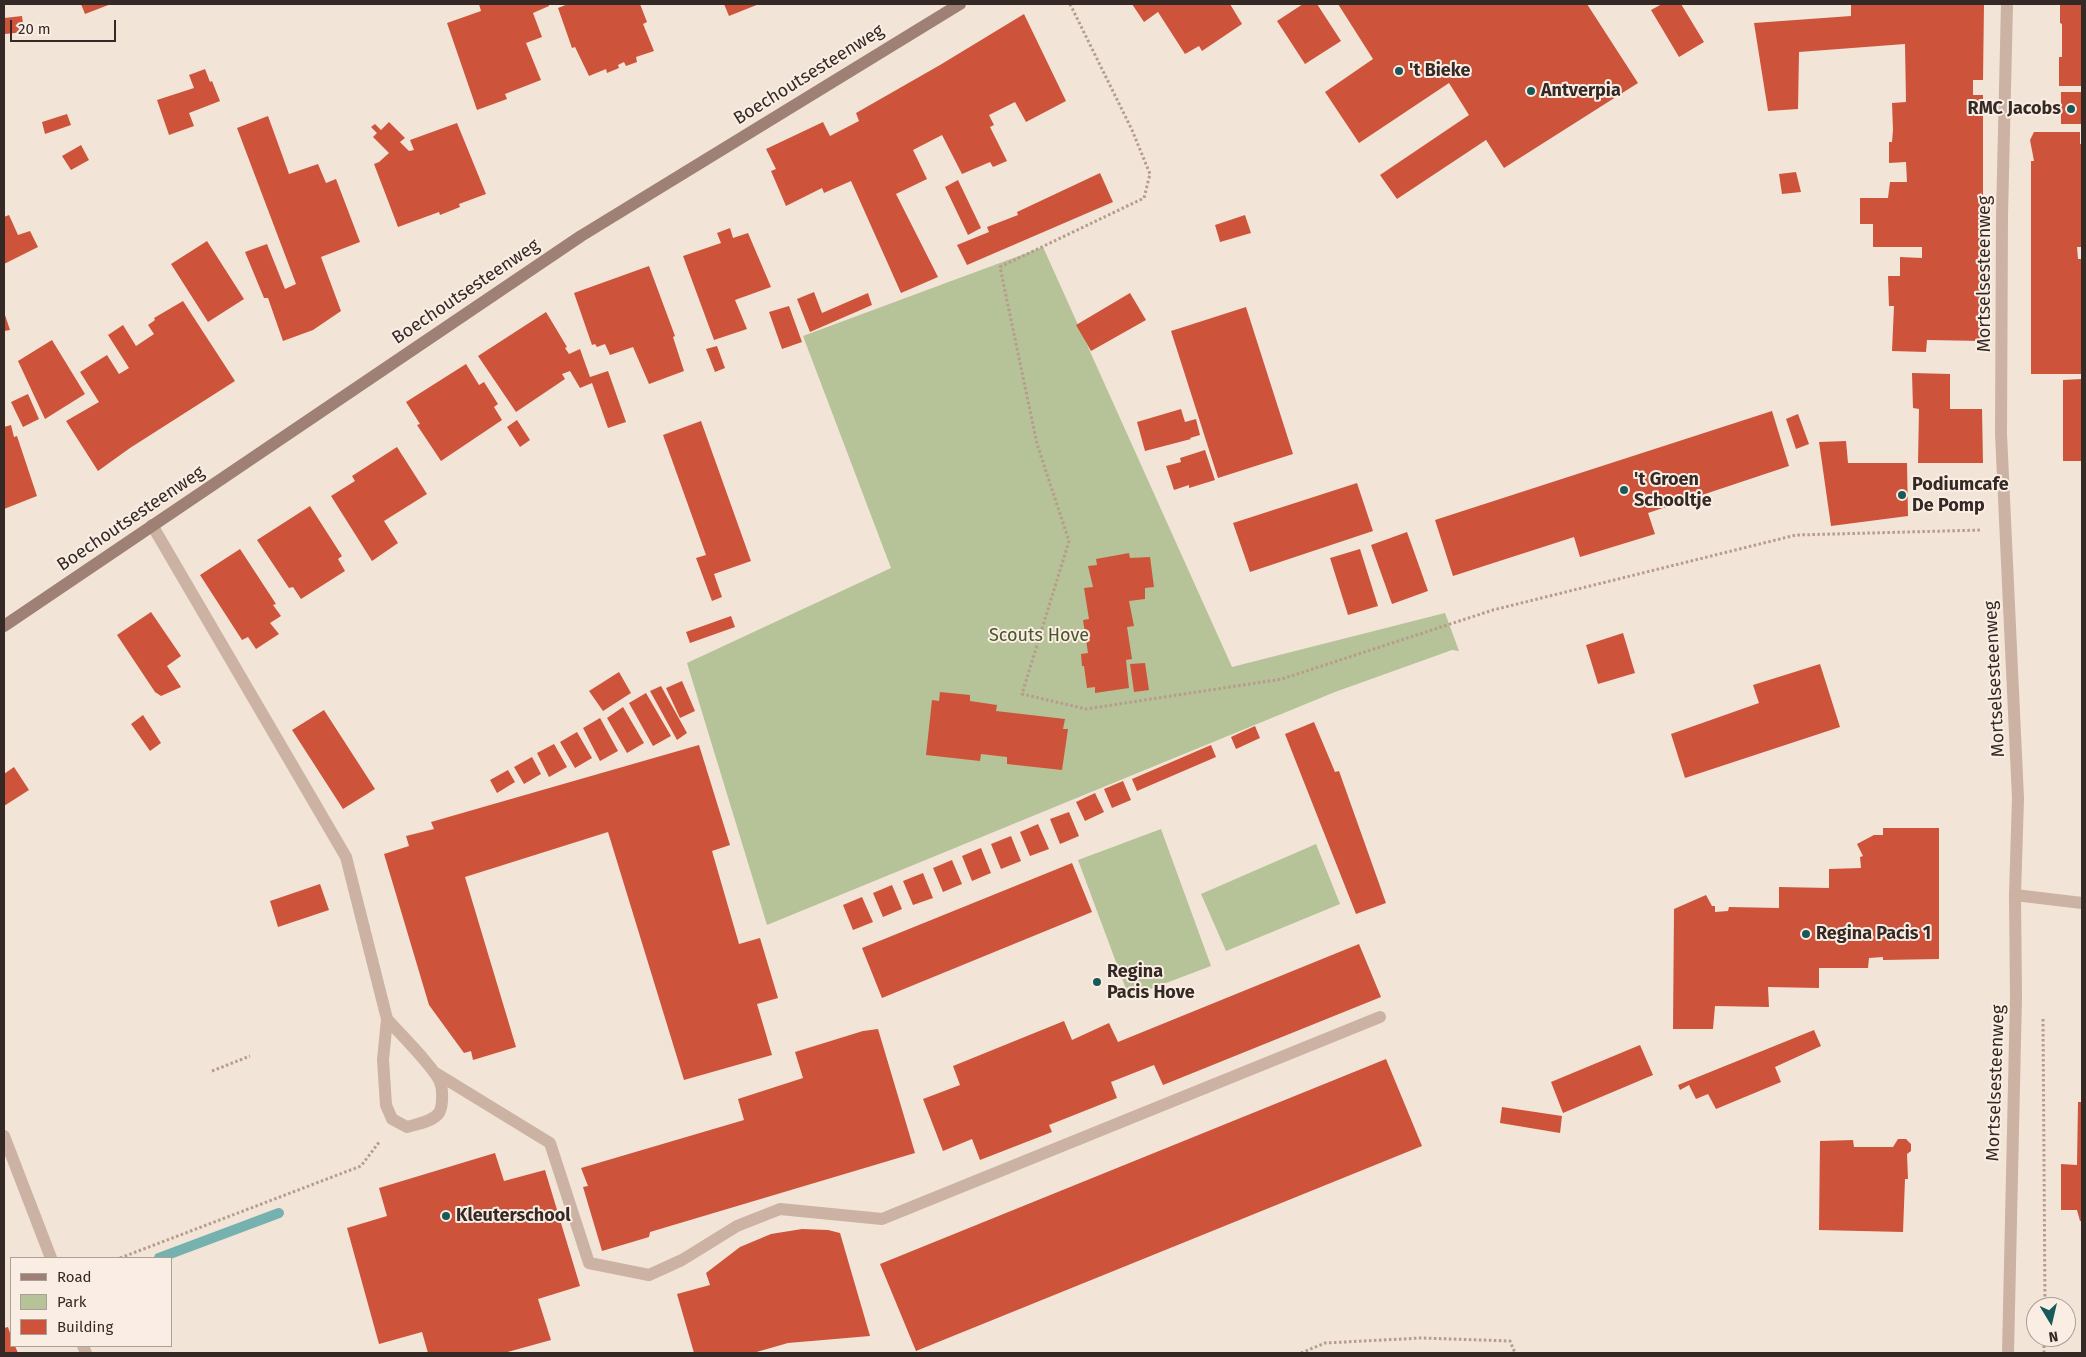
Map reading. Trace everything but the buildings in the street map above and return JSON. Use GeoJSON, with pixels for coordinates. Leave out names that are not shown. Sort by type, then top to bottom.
{"type":"FeatureCollection","features":[{"type":"Feature","properties":{"kind":"street","name":"Boechoutsesteenweg"},"geometry":{"type":"LineString","coordinates":[[4,626],[581,236],[960,4]]}},
{"type":"Feature","properties":{"kind":"street","name":"Mortselsesteenweg"},"geometry":{"type":"LineString","coordinates":[[2007,4],[2002,216],[2002,414],[2005,529],[2018,798],[2015,894],[2016,996],[2008,1353]]}},
{"type":"Feature","properties":{"kind":"street"},"geometry":{"type":"LineString","coordinates":[[152,525],[346,856],[387,1018],[383,1060],[383,1087],[386,1105],[392,1119],[407,1127],[427,1122],[438,1113],[442,1102],[440,1083],[434,1072],[387,1018]]}},
{"type":"Feature","properties":{"kind":"street"},"geometry":{"type":"LineString","coordinates":[[2015,894],[2082,903]]}},
{"type":"Feature","properties":{"kind":"street"},"geometry":{"type":"LineString","coordinates":[[434,1072],[550,1143],[589,1263],[648,1275],[682,1260],[737,1226],[780,1209],[882,1219],[1380,1017]]}},
{"type":"Feature","properties":{"kind":"street"},"geometry":{"type":"LineString","coordinates":[[4,1136],[51,1257]]}},
{"type":"Feature","properties":{"kind":"path"},"geometry":{"type":"LineString","coordinates":[[1070,4],[1132,130],[1150,174],[1144,198],[1000,267],[1037,444],[1069,541],[1022,694],[1086,709],[1282,679],[1493,610],[1796,534],[2005,529]]}},
{"type":"Feature","properties":{"kind":"path"},"geometry":{"type":"LineString","coordinates":[[2043,1011],[2044,1297]]}},
{"type":"Feature","properties":{"kind":"path"},"geometry":{"type":"LineString","coordinates":[[212,1071],[250,1056]]}},
{"type":"Feature","properties":{"kind":"path"},"geometry":{"type":"LineString","coordinates":[[123,1257],[360,1166],[396,1121]]}},
{"type":"Feature","properties":{"kind":"path"},"geometry":{"type":"LineString","coordinates":[[1302,1353],[1325,1343],[1420,1338],[1510,1341],[1515,1353]]}},
{"type":"Feature","properties":{"kind":"green space","name":"Scouts Hove"},"geometry":{"type":"Polygon","coordinates":[[[1043,247],[1232,667],[1445,613],[1459,651],[1452,650],[1335,692],[767,925],[687,663],[891,568],[803,336],[1043,247]]]}},
{"type":"Feature","properties":{"kind":"green space"},"geometry":{"type":"Polygon","coordinates":[[[1161,829],[1211,966],[1129,997],[1078,860],[1161,829]]]}},
{"type":"Feature","properties":{"kind":"green space"},"geometry":{"type":"Polygon","coordinates":[[[1316,844],[1340,904],[1226,951],[1201,894],[1316,844]]]}},
{"type":"Feature","properties":{"kind":"waterway"},"geometry":{"type":"LineString","coordinates":[[162,1257],[279,1213]]}},
{"type":"Feature","properties":{"kind":"place","name":"'t Bieke"},"geometry":{"type":"Point","coordinates":[1399,71]}},
{"type":"Feature","properties":{"kind":"place","name":"Antverpia"},"geometry":{"type":"Point","coordinates":[1531,91]}},
{"type":"Feature","properties":{"kind":"place","name":"RMC Jacobs"},"geometry":{"type":"Point","coordinates":[2071,109]}},
{"type":"Feature","properties":{"kind":"place","name":"'t Groen Schooltje"},"geometry":{"type":"Point","coordinates":[1624,490]}},
{"type":"Feature","properties":{"kind":"place","name":"Podiumcafe De Pomp"},"geometry":{"type":"Point","coordinates":[1902,495]}},
{"type":"Feature","properties":{"kind":"place","name":"Regina Pacis 1"},"geometry":{"type":"Point","coordinates":[1806,934]}},
{"type":"Feature","properties":{"kind":"place","name":"Regina Pacis Hove"},"geometry":{"type":"Point","coordinates":[1097,982]}},
{"type":"Feature","properties":{"kind":"place","name":"Kleuterschool"},"geometry":{"type":"Point","coordinates":[446,1216]}}]}
